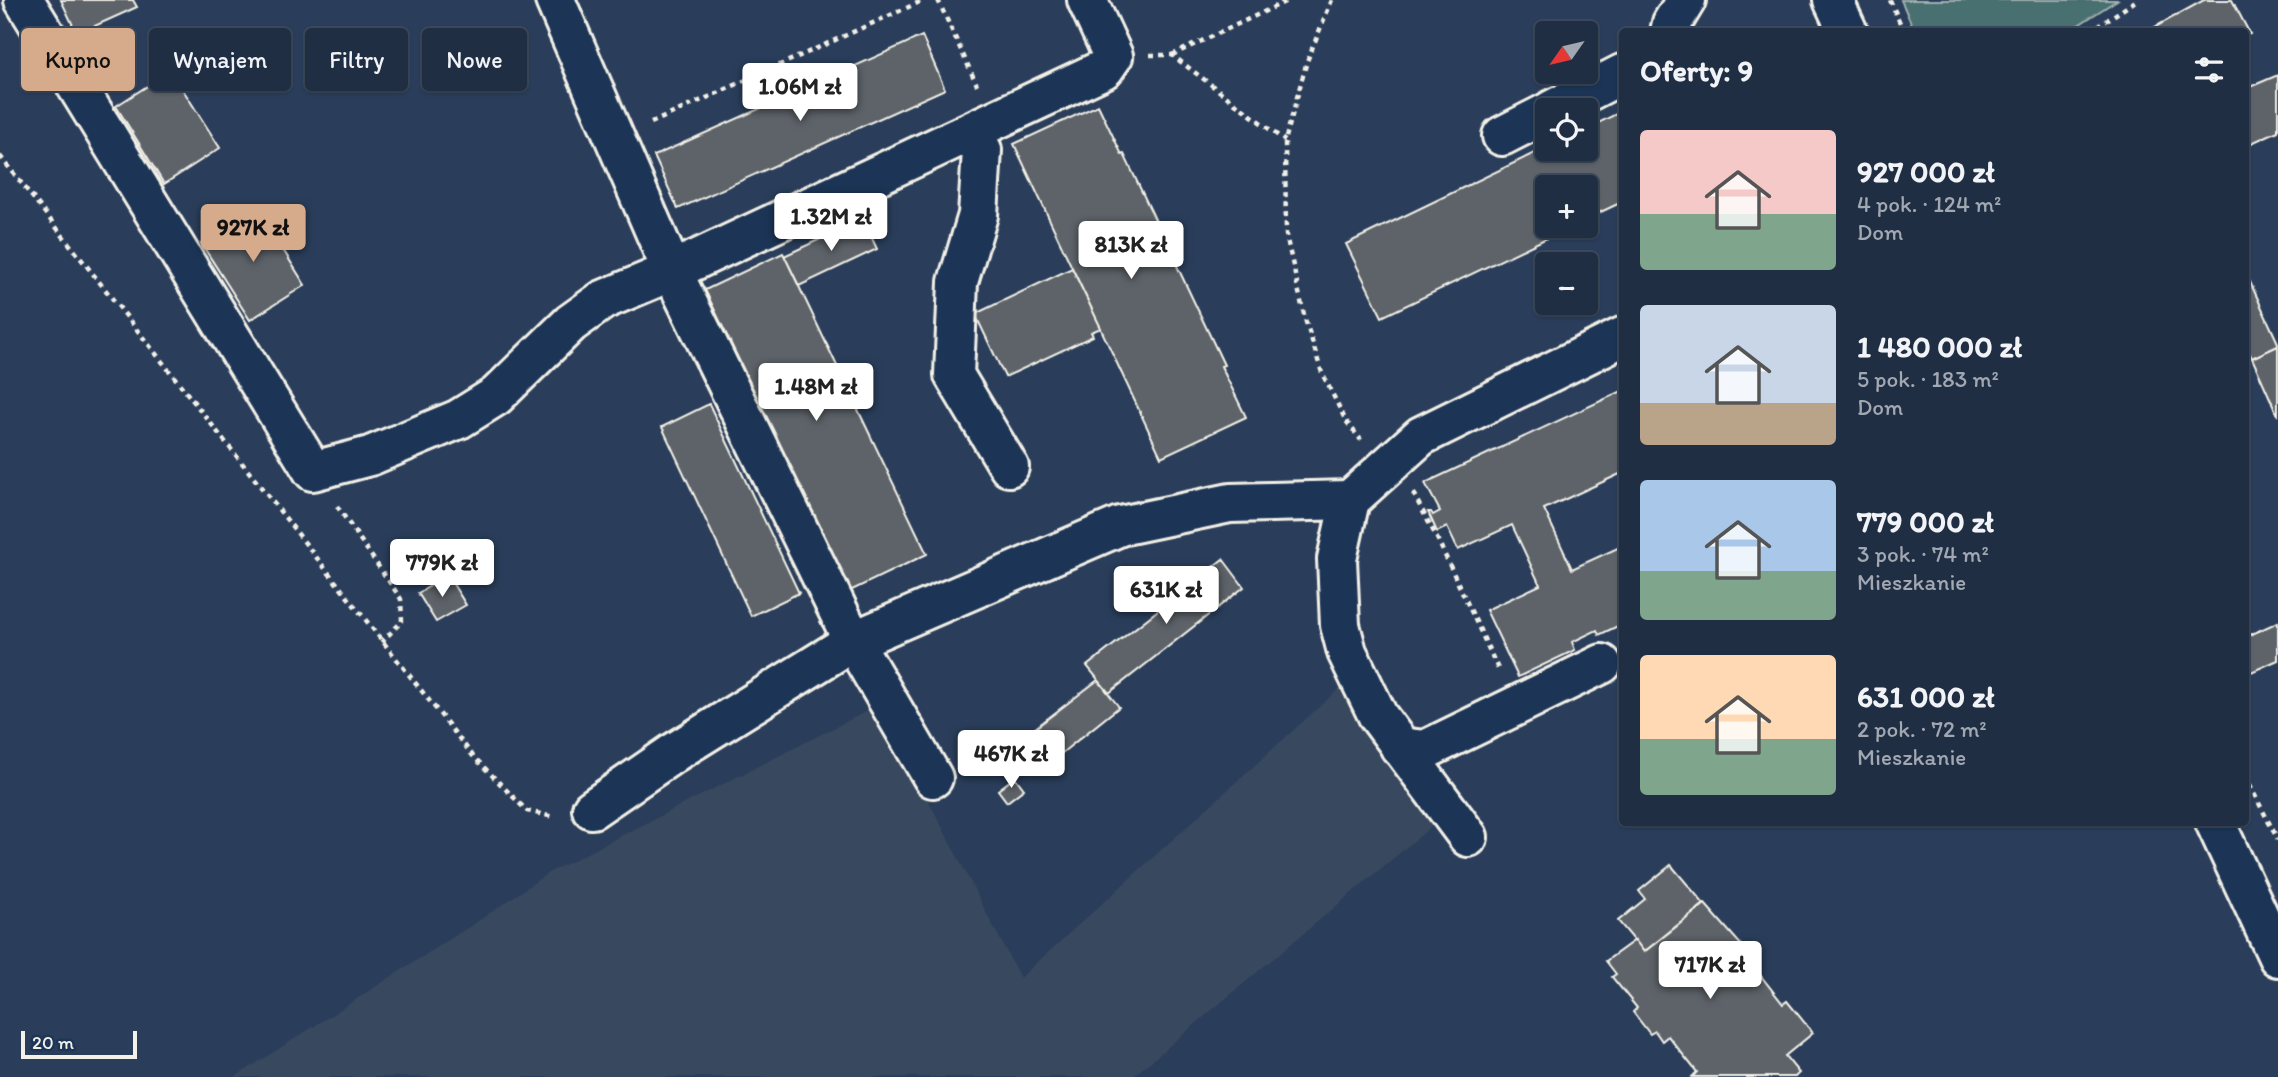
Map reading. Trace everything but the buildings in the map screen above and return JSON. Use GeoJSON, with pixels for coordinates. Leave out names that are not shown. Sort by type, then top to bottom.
{"type":"FeatureCollection","features":[{"type":"Feature","properties":{"kind":"street"},"geometry":{"type":"LineString","coordinates":[[24,0],[313,471],[370,456],[459,419],[496,396],[571,323],[603,300],[988,135],[1104,69],[1113,56],[1087,0]]}},
{"type":"Feature","properties":{"kind":"street"},"geometry":{"type":"LineString","coordinates":[[555,0],[672,271],[853,641],[933,778]]}},
{"type":"Feature","properties":{"kind":"street"},"geometry":{"type":"LineString","coordinates":[[1671,28],[1686,0]]}},
{"type":"Feature","properties":{"kind":"street"},"geometry":{"type":"LineString","coordinates":[[1833,0],[1846,28]]}},
{"type":"Feature","properties":{"kind":"street"},"geometry":{"type":"LineString","coordinates":[[1575,98],[1619,76]]}},
{"type":"Feature","properties":{"kind":"street"},"geometry":{"type":"LineString","coordinates":[[1502,136],[1535,119]]}},
{"type":"Feature","properties":{"kind":"street"},"geometry":{"type":"LineString","coordinates":[[988,135],[978,215],[958,282],[954,375],[1009,467]]}},
{"type":"Feature","properties":{"kind":"street"},"geometry":{"type":"LineString","coordinates":[[1468,837],[1378,716],[1347,652],[1340,625],[1337,559],[1350,500],[1421,436],[1619,338]]}},
{"type":"Feature","properties":{"kind":"street"},"geometry":{"type":"LineString","coordinates":[[592,809],[675,752],[853,641],[1120,526],[1230,503],[1350,500]]}},
{"type":"Feature","properties":{"kind":"street"},"geometry":{"type":"LineString","coordinates":[[1400,747],[1425,750],[1602,664]]}},
{"type":"Feature","properties":{"kind":"street"},"geometry":{"type":"LineString","coordinates":[[2217,826],[2278,957]]}},
{"type":"Feature","properties":{"kind":"path"},"geometry":{"type":"LineString","coordinates":[[615,139],[924,0]]}},
{"type":"Feature","properties":{"kind":"path"},"geometry":{"type":"LineString","coordinates":[[938,0],[988,135]]}},
{"type":"Feature","properties":{"kind":"path"},"geometry":{"type":"LineString","coordinates":[[1113,56],[1172,55],[1289,0]]}},
{"type":"Feature","properties":{"kind":"path"},"geometry":{"type":"LineString","coordinates":[[1332,0],[1307,61],[1285,141],[1286,234],[1305,319],[1322,373],[1346,421],[1371,453],[1389,464],[1407,482],[1436,536],[1516,706]]}},
{"type":"Feature","properties":{"kind":"path"},"geometry":{"type":"LineString","coordinates":[[1890,0],[1902,28]]}},
{"type":"Feature","properties":{"kind":"path"},"geometry":{"type":"LineString","coordinates":[[2095,28],[2137,0]]}},
{"type":"Feature","properties":{"kind":"path"},"geometry":{"type":"LineString","coordinates":[[1172,55],[1285,141]]}},
{"type":"Feature","properties":{"kind":"path"},"geometry":{"type":"LineString","coordinates":[[0,156],[473,756],[527,811],[561,819],[592,809]]}},
{"type":"Feature","properties":{"kind":"path"},"geometry":{"type":"LineString","coordinates":[[313,471],[401,599],[402,621],[383,642]]}},
{"type":"Feature","properties":{"kind":"path"},"geometry":{"type":"LineString","coordinates":[[2249,784],[2278,840]]}},
{"type":"Feature","properties":{"kind":"shaded area"},"geometry":{"type":"Polygon","coordinates":[[[1340,688],[1440,819],[1132,1077],[235,1077],[486,916],[548,873],[879,705],[1020,978],[1340,688]]]}},
{"type":"Feature","properties":{"kind":"green space"},"geometry":{"type":"Polygon","coordinates":[[[1901,0],[2117,0],[2074,28],[1913,28],[1901,0]]]}}]}
